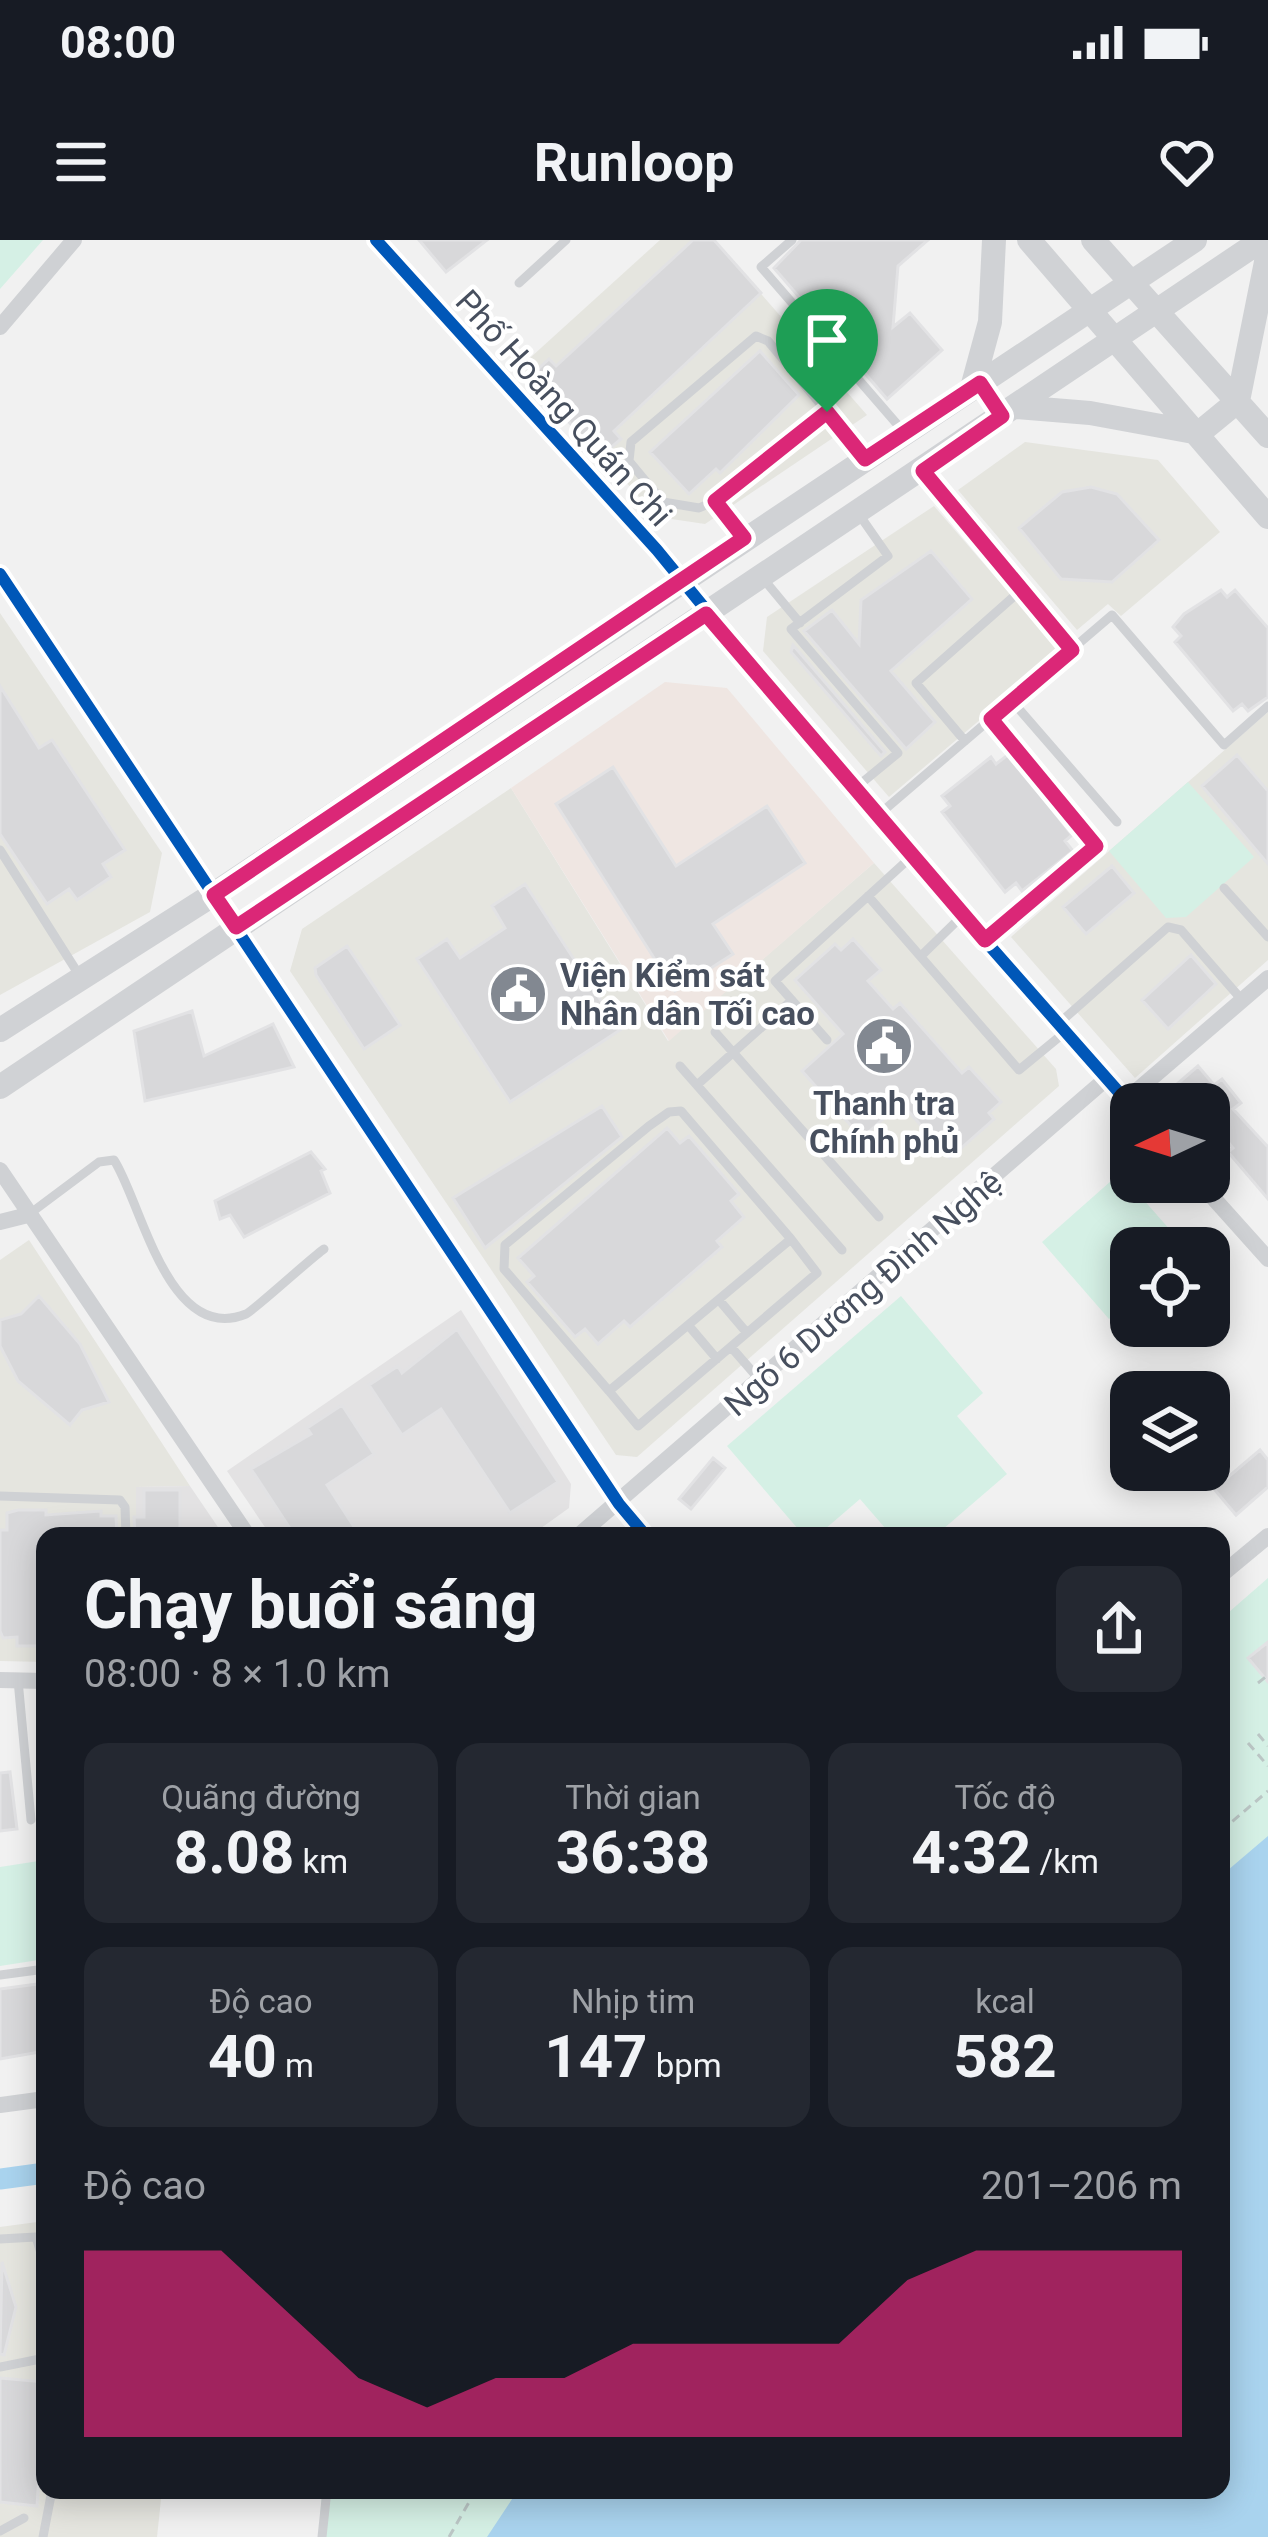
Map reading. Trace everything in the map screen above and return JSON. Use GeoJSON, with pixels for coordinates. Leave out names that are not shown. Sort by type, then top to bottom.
{"type":"FeatureCollection","features":[{"type":"Feature","properties":{"kind":"main road"},"geometry":{"type":"LineString","coordinates":[[976,386],[990,322],[994,240]]}},
{"type":"Feature","properties":{"kind":"main road"},"geometry":{"type":"LineString","coordinates":[[1029,240],[1268,517]]}},
{"type":"Feature","properties":{"kind":"main road"},"geometry":{"type":"LineString","coordinates":[[1093,240],[1268,436]]}},
{"type":"Feature","properties":{"kind":"main road"},"geometry":{"type":"LineString","coordinates":[[0,1030],[214,895],[1195,240]]}},
{"type":"Feature","properties":{"kind":"main road"},"geometry":{"type":"LineString","coordinates":[[0,1087],[1262,240]]}},
{"type":"Feature","properties":{"kind":"main road"},"geometry":{"type":"LineString","coordinates":[[976,386],[1009,411],[1090,413],[1198,433],[1238,401],[1268,252]]}},
{"type":"Feature","properties":{"kind":"street"},"geometry":{"type":"LineString","coordinates":[[0,327],[74,240]]}},
{"type":"Feature","properties":{"kind":"street","name":"Phố Hoàng Quán Chi"},"geometry":{"type":"LineString","coordinates":[[382,242],[682,582],[876,817],[1110,1083]]}},
{"type":"Feature","properties":{"kind":"street"},"geometry":{"type":"LineString","coordinates":[[0,574],[638,1527]]}},
{"type":"Feature","properties":{"kind":"street"},"geometry":{"type":"LineString","coordinates":[[1150,1083],[1242,1000],[1265,988]]}},
{"type":"Feature","properties":{"kind":"street","name":"Ngõ 6 Dương Đình Nghệ"},"geometry":{"type":"LineString","coordinates":[[590,1527],[1106,1079]]}},
{"type":"Feature","properties":{"kind":"street"},"geometry":{"type":"LineString","coordinates":[[0,1169],[242,1527]]}},
{"type":"Feature","properties":{"kind":"street"},"geometry":{"type":"LineString","coordinates":[[1218,1203],[1268,1259]]}},
{"type":"Feature","properties":{"kind":"street"},"geometry":{"type":"LineString","coordinates":[[0,1222],[28,1216]]}},
{"type":"Feature","properties":{"kind":"street"},"geometry":{"type":"LineString","coordinates":[[1230,1568],[1268,1536]]}},
{"type":"Feature","properties":{"kind":"street"},"geometry":{"type":"LineString","coordinates":[[0,2105],[36,2099]]}},
{"type":"Feature","properties":{"kind":"lane"},"geometry":{"type":"LineString","coordinates":[[519,283],[566,240]]}},
{"type":"Feature","properties":{"kind":"lane"},"geometry":{"type":"LineString","coordinates":[[791,240],[760,268],[904,433]]}},
{"type":"Feature","properties":{"kind":"lane"},"geometry":{"type":"LineString","coordinates":[[827,412],[715,501],[699,508],[663,502],[627,452],[631,442],[747,339],[768,341],[827,412],[865,459]]}},
{"type":"Feature","properties":{"kind":"lane"},"geometry":{"type":"LineString","coordinates":[[923,471],[1072,650]]}},
{"type":"Feature","properties":{"kind":"lane"},"geometry":{"type":"LineString","coordinates":[[715,501],[744,538]]}},
{"type":"Feature","properties":{"kind":"lane"},"geometry":{"type":"LineString","coordinates":[[853,790],[898,753],[791,629],[888,556],[858,514]]}},
{"type":"Feature","properties":{"kind":"lane"},"geometry":{"type":"LineString","coordinates":[[760,576],[800,623]]}},
{"type":"Feature","properties":{"kind":"lane"},"geometry":{"type":"LineString","coordinates":[[965,741],[916,683],[1022,590]]}},
{"type":"Feature","properties":{"kind":"lane"},"geometry":{"type":"LineString","coordinates":[[876,817],[1112,615],[1225,745],[1268,706]]}},
{"type":"Feature","properties":{"kind":"lane"},"geometry":{"type":"LineString","coordinates":[[1012,701],[1117,822]]}},
{"type":"Feature","properties":{"kind":"lane"},"geometry":{"type":"LineString","coordinates":[[985,940],[1096,846]]}},
{"type":"Feature","properties":{"kind":"lane"},"geometry":{"type":"LineString","coordinates":[[0,850],[82,978]]}},
{"type":"Feature","properties":{"kind":"lane"},"geometry":{"type":"LineString","coordinates":[[827,1040],[776,981],[911,856]]}},
{"type":"Feature","properties":{"kind":"lane"},"geometry":{"type":"LineString","coordinates":[[1224,888],[1268,937]]}},
{"type":"Feature","properties":{"kind":"lane"},"geometry":{"type":"LineString","coordinates":[[868,896],[1019,1070],[1168,927],[1181,930],[1242,1000]]}},
{"type":"Feature","properties":{"kind":"lane"},"geometry":{"type":"LineString","coordinates":[[921,956],[963,915]]}},
{"type":"Feature","properties":{"kind":"lane"},"geometry":{"type":"LineString","coordinates":[[49,925],[62,918]]}},
{"type":"Feature","properties":{"kind":"lane"},"geometry":{"type":"LineString","coordinates":[[697,1085],[792,1000]]}},
{"type":"Feature","properties":{"kind":"lane"},"geometry":{"type":"LineString","coordinates":[[715,1032],[879,1216]]}},
{"type":"Feature","properties":{"kind":"lane"},"geometry":{"type":"LineString","coordinates":[[680,1066],[842,1250]]}},
{"type":"Feature","properties":{"kind":"lane"},"geometry":{"type":"LineString","coordinates":[[681,1111],[818,1273],[747,1333],[638,1426],[504,1269],[505,1245],[658,1118],[681,1111]]}},
{"type":"Feature","properties":{"kind":"lane"},"geometry":{"type":"LineString","coordinates":[[28,1216],[99,1162],[114,1160],[126,1178],[160,1268],[186,1300],[224,1316],[248,1314],[324,1249]]}},
{"type":"Feature","properties":{"kind":"lane"},"geometry":{"type":"LineString","coordinates":[[609,1391],[791,1239]]}},
{"type":"Feature","properties":{"kind":"lane"},"geometry":{"type":"LineString","coordinates":[[719,1300],[747,1333]]}},
{"type":"Feature","properties":{"kind":"lane"},"geometry":{"type":"LineString","coordinates":[[689,1326],[717,1359]]}},
{"type":"Feature","properties":{"kind":"lane"},"geometry":{"type":"LineString","coordinates":[[731,1346],[762,1382]]}},
{"type":"Feature","properties":{"kind":"lane"},"geometry":{"type":"LineString","coordinates":[[0,1496],[120,1500],[126,1527]]}},
{"type":"Feature","properties":{"kind":"lane"},"geometry":{"type":"LineString","coordinates":[[9,1680],[31,1820]]}},
{"type":"Feature","properties":{"kind":"lane"},"geometry":{"type":"LineString","coordinates":[[0,1976],[36,1970]]}},
{"type":"Feature","properties":{"kind":"lane"},"geometry":{"type":"LineString","coordinates":[[0,2239],[36,2237]]}},
{"type":"Feature","properties":{"kind":"lane"},"geometry":{"type":"LineString","coordinates":[[0,2367],[36,2360]]}},
{"type":"Feature","properties":{"kind":"lane"},"geometry":{"type":"LineString","coordinates":[[43,2537],[50,2499]]}},
{"type":"Feature","properties":{"kind":"lane"},"geometry":{"type":"LineString","coordinates":[[322,2537],[326,2499]]}},
{"type":"Feature","properties":{"kind":"lane"},"geometry":{"type":"LineString","coordinates":[[0,2531],[24,2518]]}},
{"type":"Feature","properties":{"kind":"path"},"geometry":{"type":"LineString","coordinates":[[991,719],[1096,846]]}},
{"type":"Feature","properties":{"kind":"path"},"geometry":{"type":"LineString","coordinates":[[1258,1683],[1268,1675]]}},
{"type":"Feature","properties":{"kind":"path"},"geometry":{"type":"LineString","coordinates":[[1258,1734],[1268,1746]]}},
{"type":"Feature","properties":{"kind":"path"},"geometry":{"type":"LineString","coordinates":[[1248,1743],[1268,1766]]}},
{"type":"Feature","properties":{"kind":"path"},"geometry":{"type":"LineString","coordinates":[[1230,1823],[1268,1791]]}},
{"type":"Feature","properties":{"kind":"path"},"geometry":{"type":"LineString","coordinates":[[449,2537],[471,2499]]}},
{"type":"Feature","properties":{"kind":"shaded area"},"geometry":{"type":"Polygon","coordinates":[[[660,240],[714,240],[867,415],[705,524],[658,517],[520,367],[660,240]]]}},
{"type":"Feature","properties":{"kind":"shaded area"},"geometry":{"type":"Polygon","coordinates":[[[1025,442],[1158,460],[1220,532],[1121,616],[1108,604],[1077,630],[958,490],[1025,442]]]}},
{"type":"Feature","properties":{"kind":"shaded area"},"geometry":{"type":"Polygon","coordinates":[[[934,506],[1060,652],[889,797],[763,651],[767,617],[934,506]]]}},
{"type":"Feature","properties":{"kind":"shaded area"},"geometry":{"type":"Polygon","coordinates":[[[0,613],[162,853],[150,912],[0,995],[0,613]]]}},
{"type":"Feature","properties":{"kind":"shaded area"},"geometry":{"type":"Polygon","coordinates":[[[665,682],[727,688],[874,863],[669,1041],[511,788],[665,682]]]}},
{"type":"Feature","properties":{"kind":"shaded area"},"geometry":{"type":"Polygon","coordinates":[[[1268,712],[1268,960],[1135,1078],[1011,937],[1268,712]]]}},
{"type":"Feature","properties":{"kind":"shaded area"},"geometry":{"type":"Polygon","coordinates":[[[511,788],[668,1041],[874,863],[1056,1069],[1059,1086],[637,1457],[616,1455],[290,971],[302,929],[511,788]]]}},
{"type":"Feature","properties":{"kind":"shaded area"},"geometry":{"type":"Polygon","coordinates":[[[29,1240],[190,1486],[137,1487],[136,1527],[36,1527],[36,1662],[0,1661],[0,1260],[29,1240]]]}},
{"type":"Feature","properties":{"kind":"shaded area"},"geometry":{"type":"Polygon","coordinates":[[[461,1310],[571,1484],[569,1508],[543,1527],[265,1527],[227,1471],[461,1310]]]}},
{"type":"Feature","properties":{"kind":"shaded area"},"geometry":{"type":"Polygon","coordinates":[[[190,1486],[218,1527],[136,1527],[136,1487],[190,1486]]]}},
{"type":"Feature","properties":{"kind":"shaded area"},"geometry":{"type":"Polygon","coordinates":[[[36,2222],[36,2499],[161,2499],[157,2537],[0,2537],[0,2227],[36,2222]]]}},
{"type":"Feature","properties":{"kind":"green space"},"geometry":{"type":"Polygon","coordinates":[[[0,240],[43,240],[0,289],[0,240]]]}},
{"type":"Feature","properties":{"kind":"green space"},"geometry":{"type":"Polygon","coordinates":[[[1188,782],[1254,857],[1186,917],[1166,918],[1109,851],[1188,782]]]}},
{"type":"Feature","properties":{"kind":"green space"},"geometry":{"type":"Polygon","coordinates":[[[1110,1182],[1110,1203],[1146,1203],[1168,1227],[1110,1227],[1109,1319],[1042,1242],[1110,1182]]]}},
{"type":"Feature","properties":{"kind":"green space"},"geometry":{"type":"Polygon","coordinates":[[[901,1296],[983,1393],[957,1416],[1007,1474],[945,1527],[884,1527],[860,1499],[827,1527],[796,1527],[727,1446],[901,1296]]]}},
{"type":"Feature","properties":{"kind":"green space"},"geometry":{"type":"Polygon","coordinates":[[[1268,1578],[1268,2537],[319,2537],[321,2499],[1230,2499],[1230,1611],[1268,1578]]]}},
{"type":"Feature","properties":{"kind":"green space"},"geometry":{"type":"Polygon","coordinates":[[[36,1861],[36,1960],[0,1966],[0,1867],[36,1861]]]}},
{"type":"Feature","properties":{"kind":"water"},"geometry":{"type":"Polygon","coordinates":[[[1268,1836],[1268,2537],[487,2537],[512,2499],[1230,2499],[1230,1868],[1268,1836]]]}},
{"type":"Feature","properties":{"kind":"building"},"geometry":{"type":"Polygon","coordinates":[[[419,240],[487,240],[446,272],[419,240]]]}},
{"type":"Feature","properties":{"kind":"building"},"geometry":{"type":"Polygon","coordinates":[[[693,240],[714,240],[761,293],[614,431],[621,439],[600,457],[529,377],[549,359],[556,366],[693,240]]]}},
{"type":"Feature","properties":{"kind":"building"},"geometry":{"type":"Polygon","coordinates":[[[801,240],[928,240],[898,266],[893,327],[910,313],[942,350],[887,399],[774,268],[801,240]]]}},
{"type":"Feature","properties":{"kind":"building"},"geometry":{"type":"Polygon","coordinates":[[[760,351],[799,395],[720,473],[716,469],[689,494],[650,452],[760,351]]]}},
{"type":"Feature","properties":{"kind":"building"},"geometry":{"type":"Polygon","coordinates":[[[1091,487],[1117,494],[1159,540],[1112,582],[1061,579],[1019,528],[1062,492],[1091,487]]]}},
{"type":"Feature","properties":{"kind":"building"},"geometry":{"type":"Polygon","coordinates":[[[931,551],[972,599],[891,671],[935,722],[906,749],[804,631],[832,610],[859,644],[861,600],[931,551]]]}},
{"type":"Feature","properties":{"kind":"building"},"geometry":{"type":"Polygon","coordinates":[[[1221,590],[1227,597],[1235,590],[1268,628],[1268,697],[1248,711],[1242,704],[1233,711],[1175,642],[1181,636],[1173,627],[1184,614],[1221,590]]]}},
{"type":"Feature","properties":{"kind":"building"},"geometry":{"type":"Polygon","coordinates":[[[793,645],[885,752],[881,756],[791,652],[793,645]]]}},
{"type":"Feature","properties":{"kind":"building"},"geometry":{"type":"Polygon","coordinates":[[[0,686],[39,748],[52,740],[125,850],[103,864],[111,877],[77,900],[69,889],[47,904],[0,834],[0,686]]]}},
{"type":"Feature","properties":{"kind":"building"},"geometry":{"type":"Polygon","coordinates":[[[1009,754],[1072,835],[1065,841],[1073,851],[1022,891],[1016,883],[1005,892],[942,812],[950,806],[942,796],[991,757],[996,764],[1009,754]]]}},
{"type":"Feature","properties":{"kind":"building"},"geometry":{"type":"Polygon","coordinates":[[[1237,755],[1268,791],[1268,864],[1202,786],[1237,755]]]}},
{"type":"Feature","properties":{"kind":"building"},"geometry":{"type":"Polygon","coordinates":[[[613,767],[676,866],[767,806],[805,863],[713,924],[733,954],[675,991],[556,804],[613,767]]]}},
{"type":"Feature","properties":{"kind":"building"},"geometry":{"type":"Polygon","coordinates":[[[1112,866],[1134,893],[1086,934],[1063,907],[1112,866]]]}},
{"type":"Feature","properties":{"kind":"building","name":"Viện Kiểm sát Nhân dân Tối cao"},"geometry":{"type":"Polygon","coordinates":[[[525,884],[620,1030],[510,1102],[417,959],[447,939],[460,958],[505,928],[492,906],[525,884]]]}},
{"type":"Feature","properties":{"kind":"building","name":"Thanh tra Chính phủ"},"geometry":{"type":"Polygon","coordinates":[[[853,939],[881,970],[868,981],[893,1009],[900,1003],[962,1073],[969,1067],[1001,1102],[989,1113],[994,1119],[950,1158],[901,1103],[862,1138],[802,1071],[843,1034],[795,980],[835,944],[841,950],[853,939]]]}},
{"type":"Feature","properties":{"kind":"building"},"geometry":{"type":"Polygon","coordinates":[[[347,946],[400,1025],[364,1049],[316,975],[315,968],[347,946]]]}},
{"type":"Feature","properties":{"kind":"building"},"geometry":{"type":"Polygon","coordinates":[[[1191,955],[1216,984],[1168,1029],[1142,1000],[1191,955]]]}},
{"type":"Feature","properties":{"kind":"building"},"geometry":{"type":"Polygon","coordinates":[[[192,1011],[204,1056],[273,1024],[294,1067],[145,1101],[134,1031],[192,1011]]]}},
{"type":"Feature","properties":{"kind":"building"},"geometry":{"type":"Polygon","coordinates":[[[1198,1066],[1212,1083],[1178,1083],[1198,1066]]]}},
{"type":"Feature","properties":{"kind":"building"},"geometry":{"type":"Polygon","coordinates":[[[1230,1089],[1241,1103],[1233,1109],[1268,1147],[1268,1199],[1230,1154],[1230,1089]]]}},
{"type":"Feature","properties":{"kind":"building"},"geometry":{"type":"Polygon","coordinates":[[[602,1106],[622,1137],[485,1248],[453,1198],[602,1106]]]}},
{"type":"Feature","properties":{"kind":"building"},"geometry":{"type":"Polygon","coordinates":[[[667,1128],[680,1143],[689,1136],[739,1194],[731,1201],[744,1217],[717,1241],[722,1247],[630,1327],[624,1321],[598,1344],[585,1329],[575,1337],[527,1282],[534,1276],[518,1258],[667,1128]]]}},
{"type":"Feature","properties":{"kind":"building"},"geometry":{"type":"Polygon","coordinates":[[[311,1152],[325,1169],[321,1171],[330,1193],[244,1237],[230,1215],[220,1219],[215,1201],[311,1152]]]}},
{"type":"Feature","properties":{"kind":"building"},"geometry":{"type":"Polygon","coordinates":[[[39,1296],[80,1344],[109,1402],[82,1410],[70,1425],[18,1381],[0,1346],[0,1320],[21,1314],[39,1296]]]}},
{"type":"Feature","properties":{"kind":"building"},"geometry":{"type":"Polygon","coordinates":[[[457,1329],[558,1482],[510,1513],[441,1409],[402,1435],[369,1385],[398,1366],[402,1373],[457,1329]]]}},
{"type":"Feature","properties":{"kind":"building"},"geometry":{"type":"Polygon","coordinates":[[[342,1405],[374,1454],[327,1485],[354,1527],[289,1527],[251,1469],[311,1434],[307,1428],[342,1405]]]}},
{"type":"Feature","properties":{"kind":"building"},"geometry":{"type":"Polygon","coordinates":[[[1260,1450],[1268,1460],[1268,1487],[1236,1515],[1216,1491],[1230,1491],[1230,1475],[1260,1450]]]}},
{"type":"Feature","properties":{"kind":"building"},"geometry":{"type":"Polygon","coordinates":[[[713,1458],[725,1468],[691,1509],[679,1499],[713,1458]]]}},
{"type":"Feature","properties":{"kind":"building"},"geometry":{"type":"Polygon","coordinates":[[[144,1490],[180,1490],[180,1527],[135,1527],[134,1517],[144,1517],[144,1490]]]}},
{"type":"Feature","properties":{"kind":"building"},"geometry":{"type":"Polygon","coordinates":[[[101,1511],[101,1516],[116,1516],[117,1527],[36,1527],[36,1646],[17,1646],[17,1637],[3,1638],[0,1631],[0,1530],[7,1530],[7,1513],[101,1511]]]}},
{"type":"Feature","properties":{"kind":"building"},"geometry":{"type":"Polygon","coordinates":[[[1268,1642],[1268,1682],[1248,1658],[1268,1642]]]}},
{"type":"Feature","properties":{"kind":"building"},"geometry":{"type":"Polygon","coordinates":[[[10,1772],[17,1829],[0,1831],[0,1773],[10,1772]]]}},
{"type":"Feature","properties":{"kind":"building"},"geometry":{"type":"Polygon","coordinates":[[[36,1984],[36,2053],[0,2059],[0,1989],[36,1984]]]}},
{"type":"Feature","properties":{"kind":"building"},"geometry":{"type":"Polygon","coordinates":[[[2,2262],[16,2307],[4,2355],[0,2354],[2,2262]]]}},
{"type":"Feature","properties":{"kind":"building"},"geometry":{"type":"Polygon","coordinates":[[[0,2378],[36,2381],[37,2506],[0,2502],[0,2378]]]}},
{"type":"Feature","properties":{"kind":"waterway"},"geometry":{"type":"LineString","coordinates":[[0,2179],[36,2174]]}},
{"type":"Feature","properties":{"kind":"cycle path"},"geometry":{"type":"LineString","coordinates":[[376,240],[657,550],[876,817],[1111,1083]]}},
{"type":"Feature","properties":{"kind":"cycle path"},"geometry":{"type":"LineString","coordinates":[[0,574],[638,1527]]}},
{"type":"Feature","properties":{"kind":"place","name":"Viện Kiểm sát Nhân dân Tối cao"},"geometry":{"type":"Point","coordinates":[518,994]}},
{"type":"Feature","properties":{"kind":"place","name":"Thanh tra Chính phủ"},"geometry":{"type":"Point","coordinates":[884,1046]}},
{"type":"Feature","properties":{"kind":"route"},"geometry":{"type":"LineString","coordinates":[[980,383],[1002,416],[923,471],[1072,650],[991,719],[1096,846],[985,940],[706,614],[236,927],[214,895],[744,538],[715,501],[827,412],[865,459],[980,383]]}}]}
